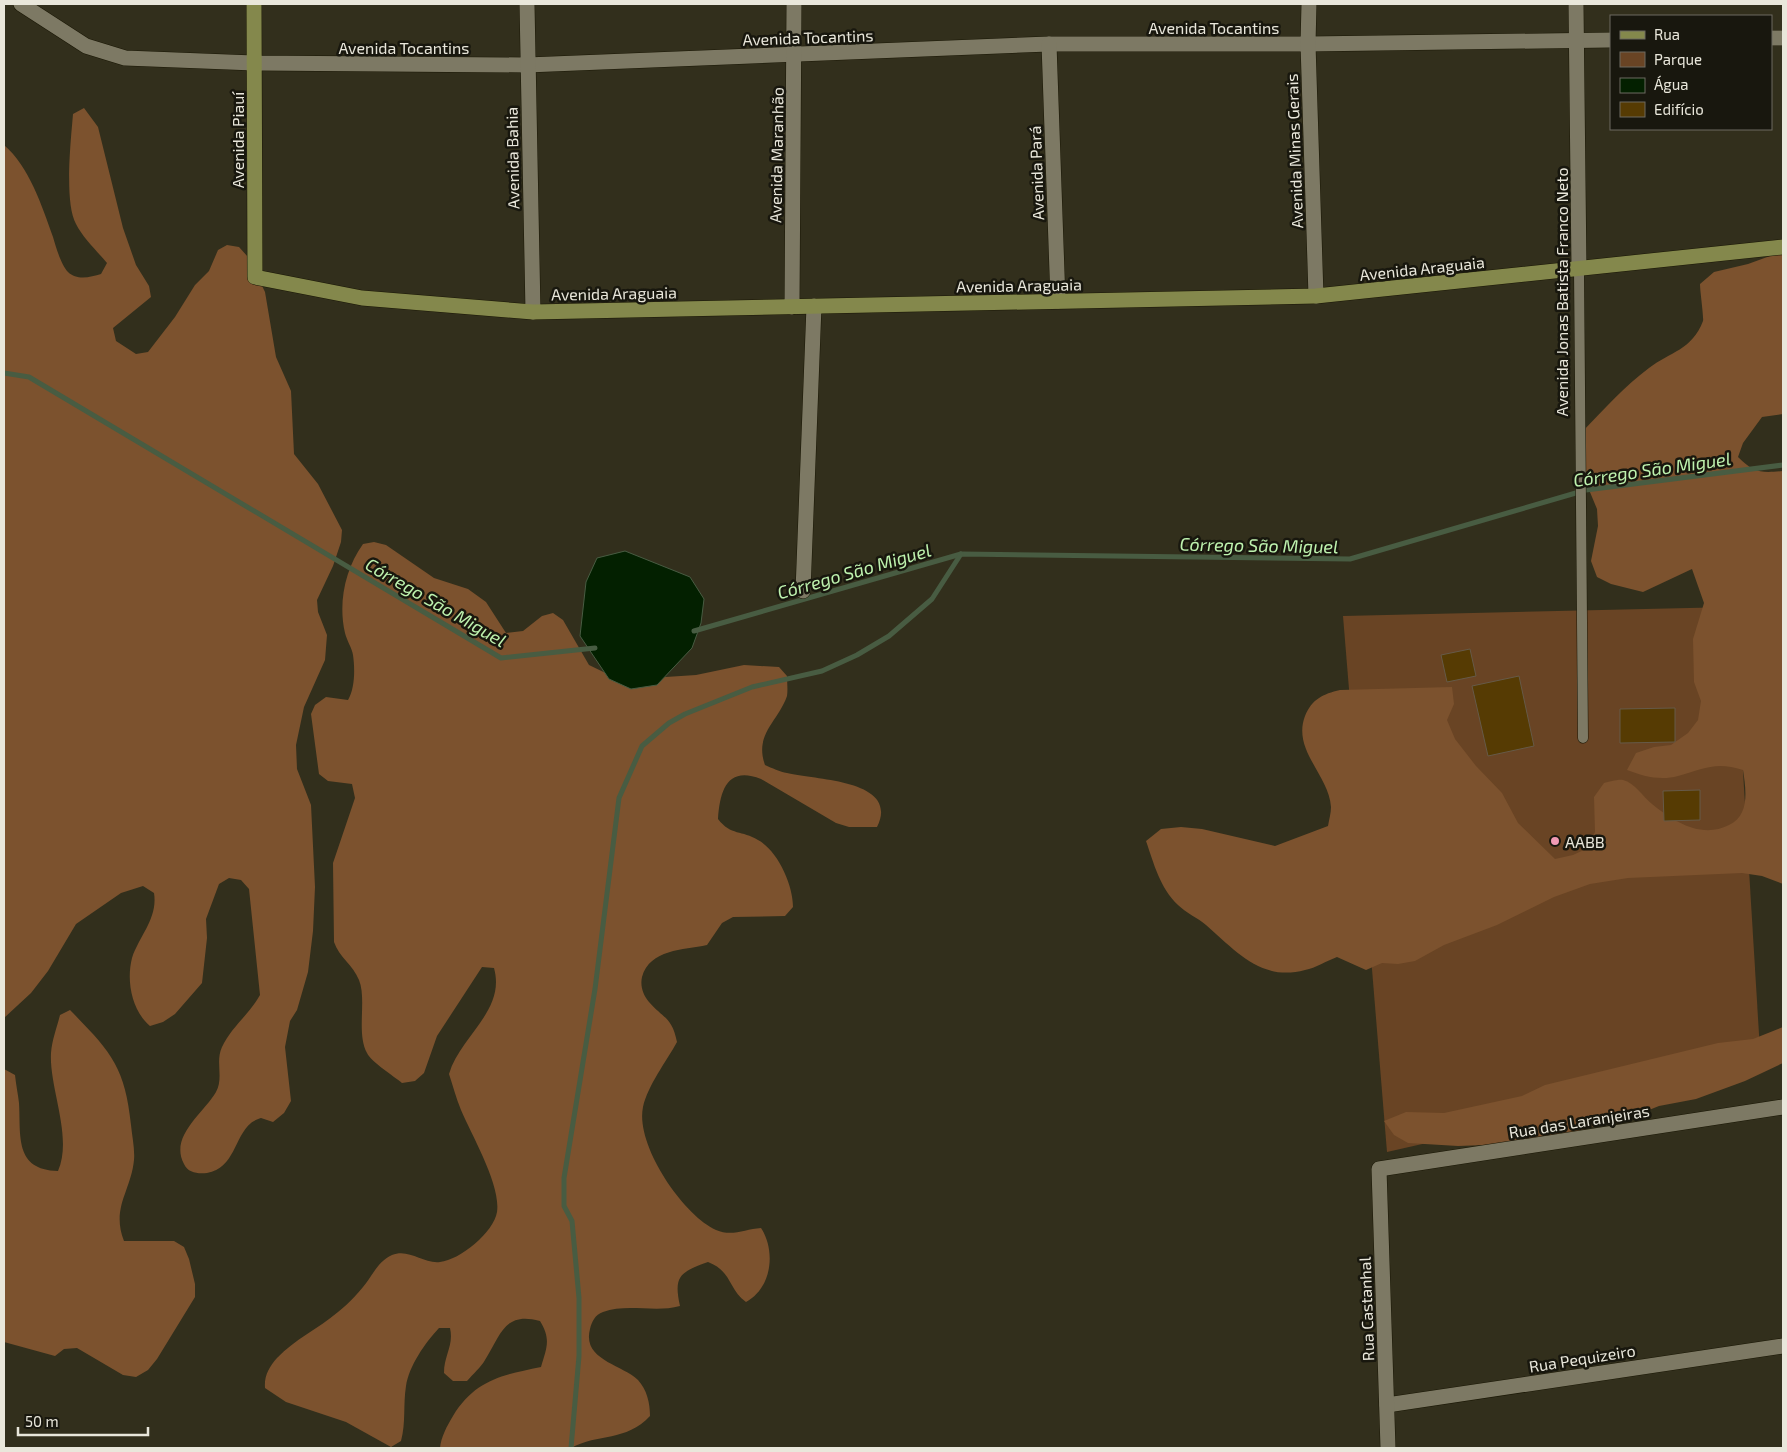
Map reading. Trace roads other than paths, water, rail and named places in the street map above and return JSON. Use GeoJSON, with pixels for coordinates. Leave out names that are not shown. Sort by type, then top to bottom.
{"type":"FeatureCollection","features":[{"type":"Feature","properties":{"kind":"street","name":"Avenida Tocantins"},"geometry":{"type":"LineString","coordinates":[[21,4],[86,46],[125,58],[254,64],[527,65],[1049,44],[1308,44],[1610,40]]}},
{"type":"Feature","properties":{"kind":"street","name":"Avenida Piauí"},"geometry":{"type":"LineString","coordinates":[[254,4],[255,277]]}},
{"type":"Feature","properties":{"kind":"street","name":"Avenida Bahia"},"geometry":{"type":"LineString","coordinates":[[527,4],[533,312]]}},
{"type":"Feature","properties":{"kind":"street","name":"Avenida Maranhão"},"geometry":{"type":"LineString","coordinates":[[792,307],[794,4]]}},
{"type":"Feature","properties":{"kind":"street","name":"Avenida Minas Gerais"},"geometry":{"type":"LineString","coordinates":[[1309,4],[1308,44],[1316,296]]}},
{"type":"Feature","properties":{"kind":"street","name":"Avenida Jonas Batista Franco Neto"},"geometry":{"type":"LineString","coordinates":[[1576,4],[1578,269]]}},
{"type":"Feature","properties":{"kind":"street","name":"Avenida Pará"},"geometry":{"type":"LineString","coordinates":[[1049,44],[1058,301]]}},
{"type":"Feature","properties":{"kind":"street","name":"Avenida Araguaia"},"geometry":{"type":"LineString","coordinates":[[255,277],[362,298],[533,312],[792,307],[1316,296],[1783,247]]}},
{"type":"Feature","properties":{"kind":"street"},"geometry":{"type":"LineString","coordinates":[[803,591],[814,306]]}},
{"type":"Feature","properties":{"kind":"street","name":"Rua das Laranjeiras"},"geometry":{"type":"LineString","coordinates":[[1379,1169],[1783,1107]]}},
{"type":"Feature","properties":{"kind":"street","name":"Rua Castanhal"},"geometry":{"type":"LineString","coordinates":[[1379,1169],[1388,1448]]}},
{"type":"Feature","properties":{"kind":"street","name":"Rua Pequizeiro"},"geometry":{"type":"LineString","coordinates":[[1387,1405],[1783,1346]]}},
{"type":"Feature","properties":{"kind":"lane","name":"Avenida Jonas Batista Franco Neto"},"geometry":{"type":"LineString","coordinates":[[1578,269],[1583,738]]}},
{"type":"Feature","properties":{"kind":"water"},"geometry":{"type":"Polygon","coordinates":[[[625,551],[690,577],[704,599],[701,623],[692,648],[657,685],[631,689],[609,679],[580,636],[586,582],[597,558],[625,551]]]}},
{"type":"Feature","properties":{"kind":"waterway","name":"Córrego São Miguel"},"geometry":{"type":"LineString","coordinates":[[4,373],[29,377],[501,658],[595,648]]}},
{"type":"Feature","properties":{"kind":"waterway","name":"Córrego São Miguel"},"geometry":{"type":"LineString","coordinates":[[694,631],[961,554],[1350,559],[1586,490],[1783,465]]}},
{"type":"Feature","properties":{"kind":"waterway"},"geometry":{"type":"LineString","coordinates":[[571,1448],[579,1356],[579,1298],[572,1221],[564,1206],[564,1178],[595,989],[619,798],[642,746],[669,723],[685,714],[752,687],[822,671],[857,655],[889,636],[932,599],[961,554]]}},
{"type":"Feature","properties":{"kind":"place","name":"AABB"},"geometry":{"type":"Point","coordinates":[1555,841]}}]}
